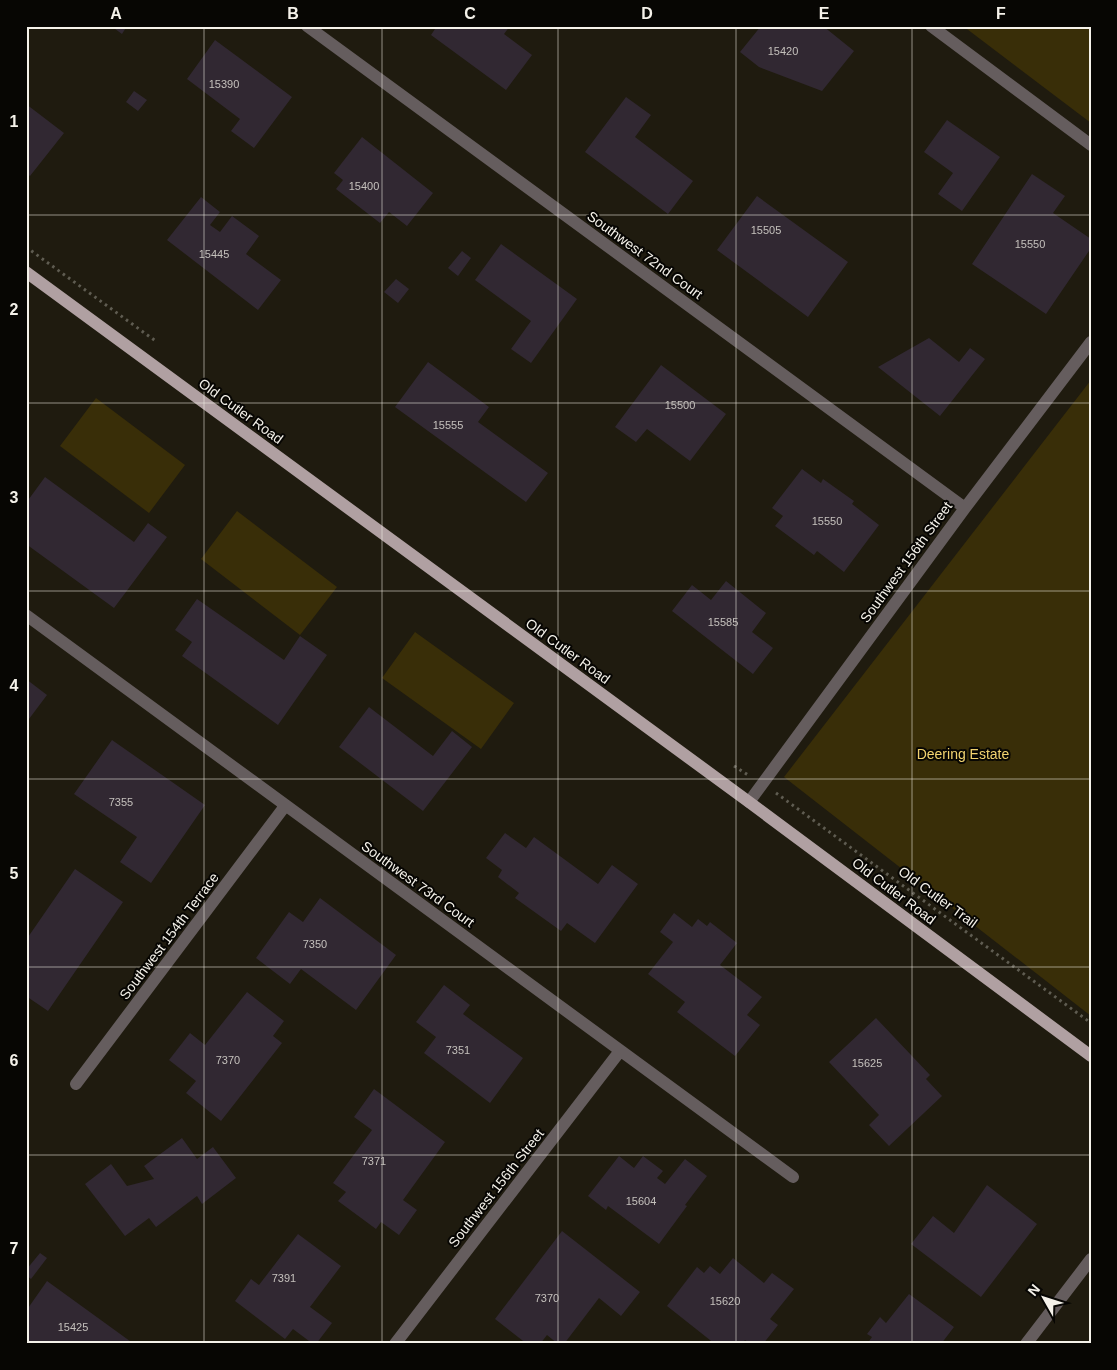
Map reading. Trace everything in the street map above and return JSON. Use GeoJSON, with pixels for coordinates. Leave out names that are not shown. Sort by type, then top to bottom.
{"type":"FeatureCollection","features":[{"type":"Feature","properties":{"kind":"main road","name":"Old Cutler Road"},"geometry":{"type":"LineString","coordinates":[[26,272],[1091,1056]]}},
{"type":"Feature","properties":{"kind":"street","name":"Southwest 72nd Court"},"geometry":{"type":"LineString","coordinates":[[307,26],[965,508]]}},
{"type":"Feature","properties":{"kind":"street"},"geometry":{"type":"LineString","coordinates":[[931,26],[1091,145]]}},
{"type":"Feature","properties":{"kind":"street","name":"Southwest 156th Street"},"geometry":{"type":"LineString","coordinates":[[748,802],[965,508],[1091,342]]}},
{"type":"Feature","properties":{"kind":"street","name":"Southwest 73rd Court"},"geometry":{"type":"LineString","coordinates":[[26,615],[793,1177]]}},
{"type":"Feature","properties":{"kind":"street","name":"Southwest 154th Terrace"},"geometry":{"type":"LineString","coordinates":[[76,1084],[285,806]]}},
{"type":"Feature","properties":{"kind":"street","name":"Southwest 156th Street"},"geometry":{"type":"LineString","coordinates":[[395,1344],[620,1051]]}},
{"type":"Feature","properties":{"kind":"street"},"geometry":{"type":"LineString","coordinates":[[1026,1344],[1091,1259]]}},
{"type":"Feature","properties":{"kind":"path","name":"Old Cutler Trail"},"geometry":{"type":"LineString","coordinates":[[772,790],[1091,1023]]}},
{"type":"Feature","properties":{"kind":"green space"},"geometry":{"type":"Polygon","coordinates":[[[963,26],[1091,26],[1091,123],[963,26]]]}},
{"type":"Feature","properties":{"kind":"green space","name":"Deering Estate"},"geometry":{"type":"Polygon","coordinates":[[[1091,380],[1091,1016],[784,777],[1091,380]]]}},
{"type":"Feature","properties":{"kind":"green space"},"geometry":{"type":"Polygon","coordinates":[[[96,398],[185,465],[149,513],[60,446],[96,398]]]}},
{"type":"Feature","properties":{"kind":"green space"},"geometry":{"type":"Polygon","coordinates":[[[237,511],[337,587],[300,635],[201,559],[237,511]]]}},
{"type":"Feature","properties":{"kind":"green space"},"geometry":{"type":"Polygon","coordinates":[[[415,632],[514,703],[481,749],[382,678],[415,632]]]}},
{"type":"Feature","properties":{"kind":"building"},"geometry":{"type":"Polygon","coordinates":[[[111,26],[127,26],[122,34],[111,26]]]}},
{"type":"Feature","properties":{"kind":"building"},"geometry":{"type":"Polygon","coordinates":[[[437,26],[510,26],[504,34],[532,55],[506,90],[431,35],[437,26]]]}},
{"type":"Feature","properties":{"kind":"building"},"geometry":{"type":"Polygon","coordinates":[[[761,26],[823,26],[854,51],[822,91],[759,67],[740,52],[761,26]]]}},
{"type":"Feature","properties":{"kind":"building"},"geometry":{"type":"Polygon","coordinates":[[[215,40],[292,97],[254,148],[231,131],[240,119],[187,79],[215,40]]]}},
{"type":"Feature","properties":{"kind":"building"},"geometry":{"type":"Polygon","coordinates":[[[134,91],[147,100],[138,111],[126,102],[134,91]]]}},
{"type":"Feature","properties":{"kind":"building"},"geometry":{"type":"Polygon","coordinates":[[[626,97],[651,115],[635,137],[693,181],[668,214],[585,152],[626,97]]]}},
{"type":"Feature","properties":{"kind":"building"},"geometry":{"type":"Polygon","coordinates":[[[26,104],[64,133],[30,176],[26,173],[26,104]]]}},
{"type":"Feature","properties":{"kind":"building"},"geometry":{"type":"Polygon","coordinates":[[[947,120],[1000,157],[962,211],[938,194],[953,173],[924,152],[947,120]]]}},
{"type":"Feature","properties":{"kind":"building"},"geometry":{"type":"Polygon","coordinates":[[[362,137],[433,193],[407,226],[389,212],[380,223],[336,189],[343,180],[334,173],[362,137]]]}},
{"type":"Feature","properties":{"kind":"building"},"geometry":{"type":"Polygon","coordinates":[[[1032,174],[1065,196],[1053,213],[1091,239],[1091,248],[1046,314],[972,264],[1032,174]]]}},
{"type":"Feature","properties":{"kind":"building"},"geometry":{"type":"Polygon","coordinates":[[[757,196],[848,262],[808,317],[717,250],[757,196]]]}},
{"type":"Feature","properties":{"kind":"building"},"geometry":{"type":"Polygon","coordinates":[[[201,197],[220,212],[210,225],[220,232],[232,216],[259,236],[246,254],[281,280],[258,310],[167,240],[201,197]]]}},
{"type":"Feature","properties":{"kind":"building"},"geometry":{"type":"Polygon","coordinates":[[[501,244],[577,299],[531,363],[511,349],[531,321],[475,280],[501,244]]]}},
{"type":"Feature","properties":{"kind":"building"},"geometry":{"type":"Polygon","coordinates":[[[462,251],[471,258],[458,276],[448,268],[462,251]]]}},
{"type":"Feature","properties":{"kind":"building"},"geometry":{"type":"Polygon","coordinates":[[[396,279],[409,289],[398,303],[384,292],[396,279]]]}},
{"type":"Feature","properties":{"kind":"building"},"geometry":{"type":"Polygon","coordinates":[[[929,338],[959,362],[970,348],[985,359],[940,416],[878,367],[929,338]]]}},
{"type":"Feature","properties":{"kind":"building"},"geometry":{"type":"Polygon","coordinates":[[[428,362],[489,407],[478,422],[548,473],[526,502],[395,407],[428,362]]]}},
{"type":"Feature","properties":{"kind":"building"},"geometry":{"type":"Polygon","coordinates":[[[661,365],[726,414],[690,461],[647,429],[636,442],[615,427],[661,365]]]}},
{"type":"Feature","properties":{"kind":"building"},"geometry":{"type":"Polygon","coordinates":[[[802,469],[821,483],[823,479],[854,501],[852,504],[879,525],[844,572],[817,551],[814,555],[775,526],[783,516],[772,508],[802,469]]]}},
{"type":"Feature","properties":{"kind":"building"},"geometry":{"type":"Polygon","coordinates":[[[45,477],[134,542],[148,523],[167,537],[114,608],[26,544],[26,503],[45,477]]]}},
{"type":"Feature","properties":{"kind":"building"},"geometry":{"type":"Polygon","coordinates":[[[726,581],[766,613],[752,632],[773,648],[753,674],[672,611],[692,585],[711,600],[726,581]]]}},
{"type":"Feature","properties":{"kind":"building"},"geometry":{"type":"Polygon","coordinates":[[[197,599],[284,660],[300,636],[327,655],[278,725],[182,656],[192,642],[175,630],[197,599]]]}},
{"type":"Feature","properties":{"kind":"building"},"geometry":{"type":"Polygon","coordinates":[[[26,679],[47,695],[26,723],[26,679]]]}},
{"type":"Feature","properties":{"kind":"building"},"geometry":{"type":"Polygon","coordinates":[[[369,707],[433,756],[452,731],[472,747],[423,811],[339,747],[369,707]]]}},
{"type":"Feature","properties":{"kind":"building"},"geometry":{"type":"Polygon","coordinates":[[[112,740],[205,805],[151,883],[120,862],[137,837],[74,794],[112,740]]]}},
{"type":"Feature","properties":{"kind":"building"},"geometry":{"type":"Polygon","coordinates":[[[505,833],[526,848],[534,837],[598,884],[612,865],[638,884],[595,943],[567,923],[561,931],[515,898],[519,893],[498,877],[502,870],[486,858],[505,833]]]}},
{"type":"Feature","properties":{"kind":"building"},"geometry":{"type":"Polygon","coordinates":[[[75,869],[123,902],[48,1011],[26,996],[26,940],[75,869]]]}},
{"type":"Feature","properties":{"kind":"building"},"geometry":{"type":"Polygon","coordinates":[[[320,898],[396,955],[356,1010],[301,969],[290,984],[256,958],[289,912],[303,922],[320,898]]]}},
{"type":"Feature","properties":{"kind":"building"},"geometry":{"type":"Polygon","coordinates":[[[674,913],[692,927],[698,919],[707,926],[710,922],[737,943],[720,965],[762,997],[747,1015],[760,1025],[735,1056],[677,1012],[685,1002],[648,974],[673,942],[660,932],[674,913]]]}},
{"type":"Feature","properties":{"kind":"building"},"geometry":{"type":"Polygon","coordinates":[[[444,985],[470,1005],[463,1014],[523,1058],[490,1103],[424,1053],[436,1037],[416,1022],[444,985]]]}},
{"type":"Feature","properties":{"kind":"building"},"geometry":{"type":"Polygon","coordinates":[[[247,992],[284,1021],[273,1036],[282,1043],[221,1121],[186,1093],[196,1081],[169,1060],[190,1033],[205,1045],[247,992]]]}},
{"type":"Feature","properties":{"kind":"building"},"geometry":{"type":"Polygon","coordinates":[[[876,1018],[930,1075],[926,1079],[942,1096],[889,1146],[869,1125],[879,1115],[829,1062],[876,1018]]]}},
{"type":"Feature","properties":{"kind":"building"},"geometry":{"type":"Polygon","coordinates":[[[374,1089],[445,1142],[403,1200],[417,1210],[399,1235],[381,1222],[376,1229],[338,1201],[346,1192],[333,1183],[372,1130],[354,1117],[374,1089]]]}},
{"type":"Feature","properties":{"kind":"building"},"geometry":{"type":"Polygon","coordinates":[[[182,1138],[197,1159],[213,1147],[236,1178],[202,1204],[197,1196],[156,1227],[149,1218],[125,1236],[85,1184],[111,1164],[127,1186],[154,1179],[144,1166],[182,1138]]]}},
{"type":"Feature","properties":{"kind":"building"},"geometry":{"type":"Polygon","coordinates":[[[619,1156],[634,1168],[643,1156],[663,1171],[657,1178],[665,1184],[685,1159],[707,1176],[659,1244],[608,1206],[606,1210],[588,1196],[619,1156]]]}},
{"type":"Feature","properties":{"kind":"building"},"geometry":{"type":"Polygon","coordinates":[[[987,1185],[1037,1224],[981,1297],[911,1244],[933,1216],[954,1233],[987,1185]]]}},
{"type":"Feature","properties":{"kind":"building"},"geometry":{"type":"Polygon","coordinates":[[[562,1231],[640,1292],[621,1316],[599,1298],[564,1344],[558,1344],[547,1335],[540,1344],[527,1344],[495,1319],[562,1231]]]}},
{"type":"Feature","properties":{"kind":"building"},"geometry":{"type":"Polygon","coordinates":[[[298,1234],[341,1266],[310,1307],[332,1323],[316,1344],[313,1344],[293,1329],[285,1339],[235,1301],[251,1279],[259,1285],[298,1234]]]}},
{"type":"Feature","properties":{"kind":"building"},"geometry":{"type":"Polygon","coordinates":[[[40,1253],[47,1258],[31,1279],[26,1275],[26,1270],[40,1253]]]}},
{"type":"Feature","properties":{"kind":"building"},"geometry":{"type":"Polygon","coordinates":[[[733,1258],[764,1283],[772,1273],[794,1289],[770,1319],[778,1325],[763,1344],[750,1344],[745,1340],[742,1344],[715,1344],[667,1306],[697,1267],[704,1273],[710,1266],[720,1274],[733,1258]]]}},
{"type":"Feature","properties":{"kind":"building"},"geometry":{"type":"Polygon","coordinates":[[[47,1281],[134,1344],[33,1344],[26,1339],[26,1311],[47,1281]]]}},
{"type":"Feature","properties":{"kind":"building"},"geometry":{"type":"Polygon","coordinates":[[[909,1294],[954,1327],[941,1344],[867,1344],[872,1337],[867,1334],[880,1317],[886,1323],[909,1294]]]}}]}
